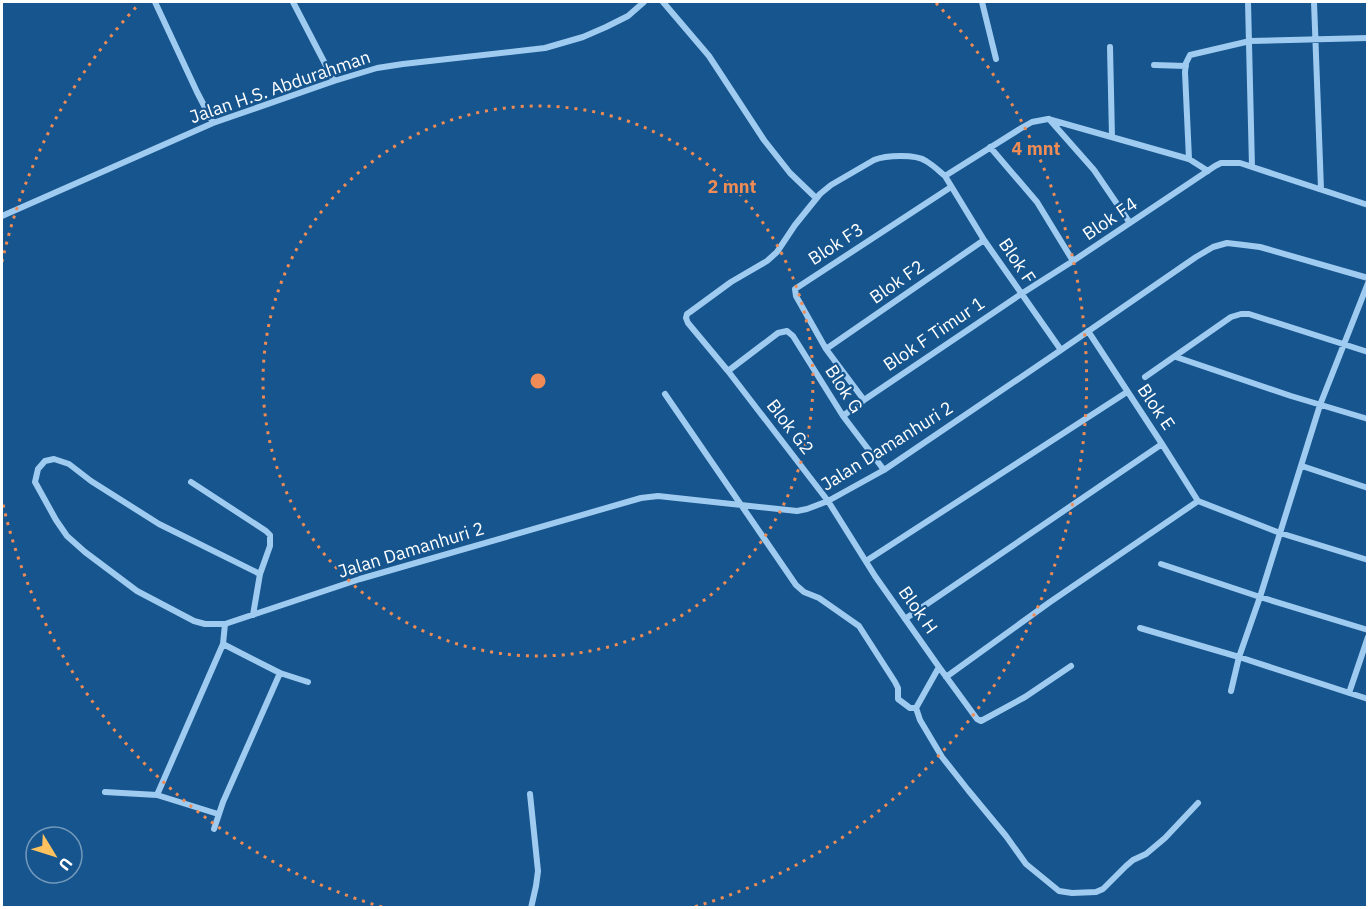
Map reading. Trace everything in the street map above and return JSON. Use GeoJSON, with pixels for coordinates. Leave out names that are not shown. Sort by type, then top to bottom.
{"type":"FeatureCollection","features":[{"type":"Feature","properties":{"kind":"street"},"geometry":{"type":"LineString","coordinates":[[155,2],[213,123]]}},
{"type":"Feature","properties":{"kind":"street"},"geometry":{"type":"LineString","coordinates":[[293,2],[334,81]]}},
{"type":"Feature","properties":{"kind":"street"},"geometry":{"type":"LineString","coordinates":[[663,2],[709,56],[783,165],[816,198],[831,185],[881,157],[890,155],[924,159],[945,176],[1032,122],[1048,118],[1189,159],[1208,171]]}},
{"type":"Feature","properties":{"kind":"street"},"geometry":{"type":"LineString","coordinates":[[982,2],[996,59]]}},
{"type":"Feature","properties":{"kind":"street"},"geometry":{"type":"LineString","coordinates":[[1248,2],[1252,167],[1368,205]]}},
{"type":"Feature","properties":{"kind":"street"},"geometry":{"type":"LineString","coordinates":[[1314,2],[1321,189]]}},
{"type":"Feature","properties":{"kind":"street","name":"Jalan H.S. Abdurahman"},"geometry":{"type":"LineString","coordinates":[[2,216],[213,123],[334,81],[377,68],[545,48],[583,38],[628,15],[639,3]]}},
{"type":"Feature","properties":{"kind":"street"},"geometry":{"type":"LineString","coordinates":[[1189,159],[1186,66],[1193,54],[1250,41],[1368,38]]}},
{"type":"Feature","properties":{"kind":"street"},"geometry":{"type":"LineString","coordinates":[[1110,47],[1112,137]]}},
{"type":"Feature","properties":{"kind":"street"},"geometry":{"type":"LineString","coordinates":[[1154,65],[1186,66]]}},
{"type":"Feature","properties":{"kind":"street"},"geometry":{"type":"LineString","coordinates":[[1048,118],[1094,170],[1130,223]]}},
{"type":"Feature","properties":{"kind":"street"},"geometry":{"type":"LineString","coordinates":[[990,147],[1037,202],[1073,261]]}},
{"type":"Feature","properties":{"kind":"street","name":"Blok F4"},"geometry":{"type":"LineString","coordinates":[[1021,294],[1215,166],[1221,163],[1240,163],[1252,167]]}},
{"type":"Feature","properties":{"kind":"street","name":"Blok F"},"geometry":{"type":"LineString","coordinates":[[945,176],[984,240],[1061,350]]}},
{"type":"Feature","properties":{"kind":"street","name":"Blok F3"},"geometry":{"type":"LineString","coordinates":[[826,349],[796,297],[795,289],[951,187]]}},
{"type":"Feature","properties":{"kind":"street","name":"Blok G2"},"geometry":{"type":"LineString","coordinates":[[816,198],[777,252],[767,261],[731,282],[687,314],[686,318],[828,501]]}},
{"type":"Feature","properties":{"kind":"street","name":"Blok F2"},"geometry":{"type":"LineString","coordinates":[[826,349],[984,240]]}},
{"type":"Feature","properties":{"kind":"street","name":"Jalan Damanhuri 2"},"geometry":{"type":"LineString","coordinates":[[225,624],[360,579],[641,498],[658,496],[797,511],[807,509],[828,501],[884,470],[1196,257],[1227,243],[1260,247],[1368,278]]}},
{"type":"Feature","properties":{"kind":"street"},"geometry":{"type":"LineString","coordinates":[[1231,691],[1239,657],[1320,405],[1368,284]]}},
{"type":"Feature","properties":{"kind":"street","name":"Blok F Timur 1"},"geometry":{"type":"LineString","coordinates":[[843,416],[1021,294]]}},
{"type":"Feature","properties":{"kind":"street"},"geometry":{"type":"LineString","coordinates":[[1145,377],[1231,316],[1241,314],[1249,314],[1368,352]]}},
{"type":"Feature","properties":{"kind":"street","name":"Blok G"},"geometry":{"type":"LineString","coordinates":[[728,371],[778,333],[787,331],[793,336],[843,416],[884,470]]}},
{"type":"Feature","properties":{"kind":"street","name":"Blok E"},"geometry":{"type":"LineString","coordinates":[[1088,331],[1198,501]]}},
{"type":"Feature","properties":{"kind":"street"},"geometry":{"type":"LineString","coordinates":[[826,349],[864,400]]}},
{"type":"Feature","properties":{"kind":"street"},"geometry":{"type":"LineString","coordinates":[[1176,357],[1368,419]]}},
{"type":"Feature","properties":{"kind":"street"},"geometry":{"type":"LineString","coordinates":[[866,561],[1127,392]]}},
{"type":"Feature","properties":{"kind":"street"},"geometry":{"type":"LineString","coordinates":[[665,394],[796,585],[859,626],[895,682],[898,688],[898,699],[910,708],[916,708]]}},
{"type":"Feature","properties":{"kind":"street"},"geometry":{"type":"LineString","coordinates":[[905,619],[1162,444]]}},
{"type":"Feature","properties":{"kind":"street"},"geometry":{"type":"LineString","coordinates":[[157,795],[223,644],[225,624],[205,624],[194,621],[137,591],[85,552],[67,536],[35,482],[38,469],[45,461],[54,459],[69,464],[91,481],[159,524],[260,574]]}},
{"type":"Feature","properties":{"kind":"street"},"geometry":{"type":"LineString","coordinates":[[1302,466],[1368,488]]}},
{"type":"Feature","properties":{"kind":"street"},"geometry":{"type":"LineString","coordinates":[[191,483],[270,535],[270,546],[260,574],[253,615]]}},
{"type":"Feature","properties":{"kind":"street","name":"Blok H"},"geometry":{"type":"LineString","coordinates":[[828,501],[905,619],[977,719],[981,721],[1025,697],[1071,666]]}},
{"type":"Feature","properties":{"kind":"street"},"geometry":{"type":"LineString","coordinates":[[946,677],[1050,602],[1198,501],[1280,533],[1368,560]]}},
{"type":"Feature","properties":{"kind":"street"},"geometry":{"type":"LineString","coordinates":[[1161,564],[1368,630]]}},
{"type":"Feature","properties":{"kind":"street"},"geometry":{"type":"LineString","coordinates":[[1140,628],[1368,699]]}},
{"type":"Feature","properties":{"kind":"street"},"geometry":{"type":"LineString","coordinates":[[1349,693],[1368,637]]}},
{"type":"Feature","properties":{"kind":"street"},"geometry":{"type":"LineString","coordinates":[[223,644],[280,673],[308,682]]}},
{"type":"Feature","properties":{"kind":"street"},"geometry":{"type":"LineString","coordinates":[[939,668],[916,708],[920,720],[942,757],[1026,864],[1059,891],[1096,892],[1103,889],[1126,866],[1146,854],[1165,838],[1198,803]]}},
{"type":"Feature","properties":{"kind":"street"},"geometry":{"type":"LineString","coordinates":[[214,829],[218,814],[280,673]]}},
{"type":"Feature","properties":{"kind":"street"},"geometry":{"type":"LineString","coordinates":[[105,792],[157,795],[218,814]]}},
{"type":"Feature","properties":{"kind":"street"},"geometry":{"type":"LineString","coordinates":[[530,794],[538,871],[531,908]]}}]}
